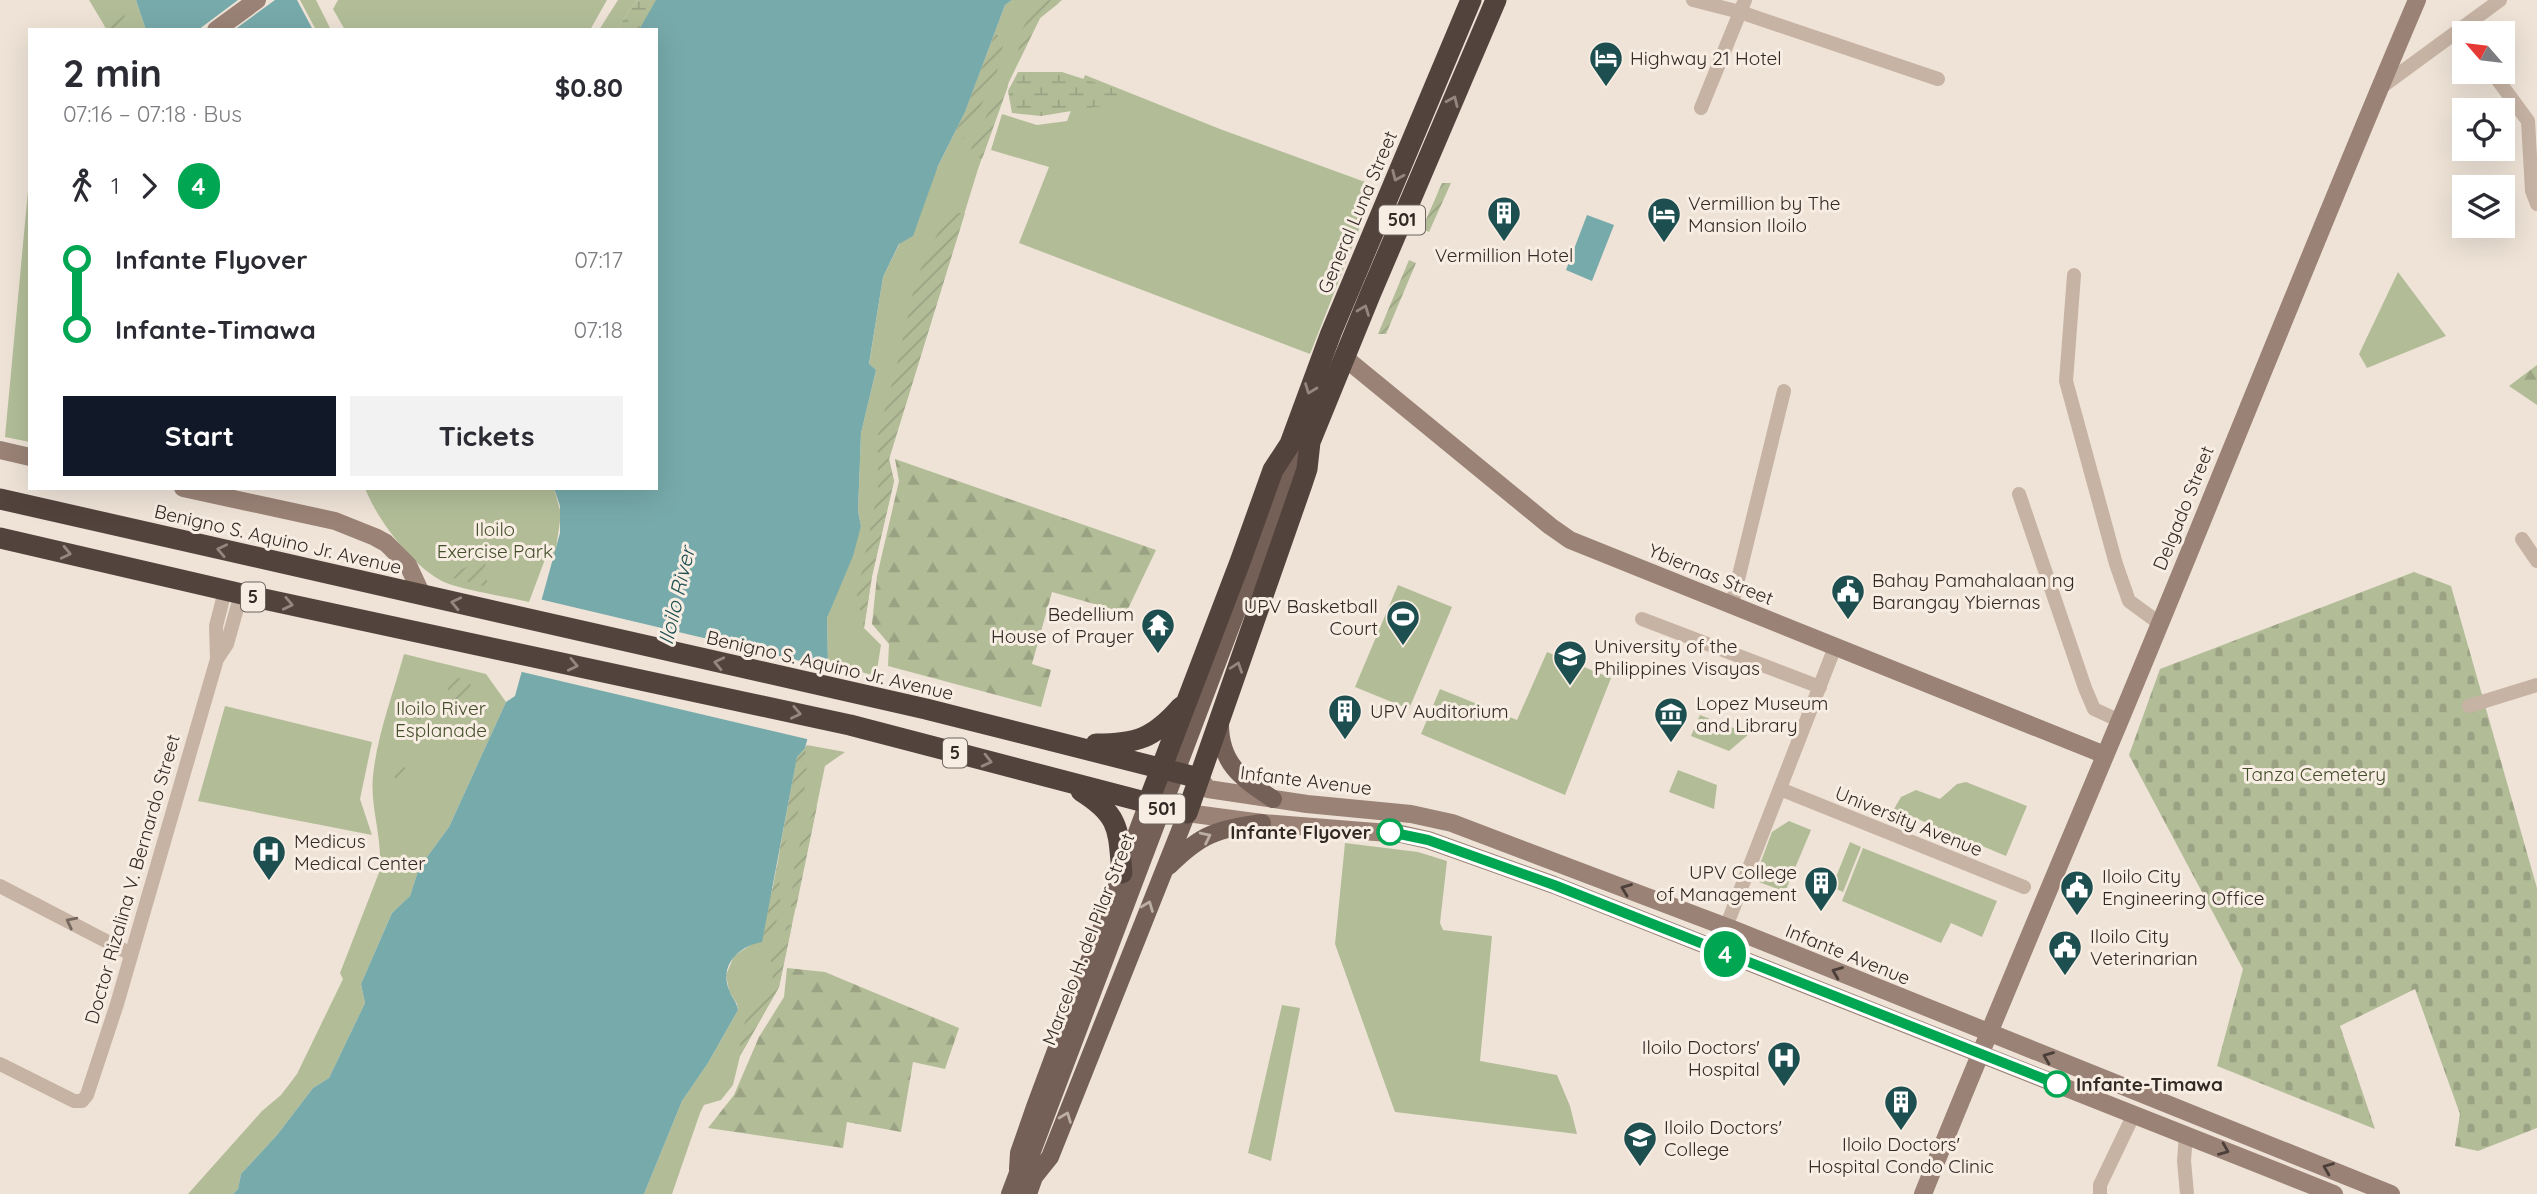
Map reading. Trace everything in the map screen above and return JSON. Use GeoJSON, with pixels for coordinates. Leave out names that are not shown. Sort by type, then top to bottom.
{"type":"FeatureCollection","features":[{"type":"Feature","properties":{"kind":"highway","name":"General Luna Street"},"geometry":{"type":"LineString","coordinates":[[1199,778],[1304,476],[1297,450],[1336,322],[1471,0]]}},
{"type":"Feature","properties":{"kind":"highway","name":"General Luna Street"},"geometry":{"type":"LineString","coordinates":[[1161,767],[1273,470],[1297,450],[1345,358],[1496,0]]}},
{"type":"Feature","properties":{"kind":"highway","name":"Benigno S. Aquino Jr. Avenue"},"geometry":{"type":"LineString","coordinates":[[0,499],[901,704],[1199,778]]}},
{"type":"Feature","properties":{"kind":"highway","name":"5"},"geometry":{"type":"LineString","coordinates":[[0,538],[233,593],[850,725],[1186,813]]}},
{"type":"Feature","properties":{"kind":"highway"},"geometry":{"type":"LineString","coordinates":[[1070,744],[1113,744],[1142,739],[1166,725],[1188,701]]}},
{"type":"Feature","properties":{"kind":"highway"},"geometry":{"type":"LineString","coordinates":[[892,737],[901,704]]}},
{"type":"Feature","properties":{"kind":"highway","name":"Marcelo H. del Pilar Street"},"geometry":{"type":"LineString","coordinates":[[1148,803],[1161,767]]}},
{"type":"Feature","properties":{"kind":"highway","name":"Marcelo H. del Pilar Street"},"geometry":{"type":"LineString","coordinates":[[1186,813],[1199,778]]}},
{"type":"Feature","properties":{"kind":"highway"},"geometry":{"type":"LineString","coordinates":[[1061,780],[1110,813],[1119,838],[1122,873]]}},
{"type":"Feature","properties":{"kind":"main road"},"geometry":{"type":"LineString","coordinates":[[219,28],[257,0]]}},
{"type":"Feature","properties":{"kind":"main road","name":"Delgado Street"},"geometry":{"type":"LineString","coordinates":[[1923,1194],[2417,0]]}},
{"type":"Feature","properties":{"kind":"main road","name":"Ybiernas Street"},"geometry":{"type":"LineString","coordinates":[[1345,358],[1570,540],[2105,755]]}},
{"type":"Feature","properties":{"kind":"main road"},"geometry":{"type":"LineString","coordinates":[[0,450],[28,457]]}},
{"type":"Feature","properties":{"kind":"main road","name":"Marcelo H. del Pilar Street"},"geometry":{"type":"LineString","coordinates":[[1027,1181],[1031,1154],[1297,450]]}},
{"type":"Feature","properties":{"kind":"main road"},"geometry":{"type":"LineString","coordinates":[[192,490],[335,521],[375,537],[386,543],[408,565],[422,595]]}},
{"type":"Feature","properties":{"kind":"main road"},"geometry":{"type":"LineString","coordinates":[[1220,713],[1221,742],[1231,767],[1243,779],[1273,799]]}},
{"type":"Feature","properties":{"kind":"main road","name":"Infante Avenue"},"geometry":{"type":"LineString","coordinates":[[1199,778],[1208,789],[1411,814],[1452,823],[1726,927],[2391,1194]]}},
{"type":"Feature","properties":{"kind":"main road","name":"Marcelo H. del Pilar Street"},"geometry":{"type":"LineString","coordinates":[[1027,1181],[1019,1153],[1148,803]]}},
{"type":"Feature","properties":{"kind":"main road"},"geometry":{"type":"LineString","coordinates":[[1186,813],[1262,823],[1369,830],[1428,840],[1554,885],[2334,1194]]}},
{"type":"Feature","properties":{"kind":"main road","name":"Marcelo H. del Pilar Street"},"geometry":{"type":"LineString","coordinates":[[1010,1194],[1050,1157],[1186,813]]}},
{"type":"Feature","properties":{"kind":"main road"},"geometry":{"type":"LineString","coordinates":[[1161,873],[1189,846],[1204,836],[1226,828],[1262,823]]}},
{"type":"Feature","properties":{"kind":"main road"},"geometry":{"type":"LineString","coordinates":[[1896,1021],[1905,1000]]}},
{"type":"Feature","properties":{"kind":"street"},"geometry":{"type":"LineString","coordinates":[[1693,0],[1742,6],[1938,79]]}},
{"type":"Feature","properties":{"kind":"street"},"geometry":{"type":"LineString","coordinates":[[2475,21],[2500,0]]}},
{"type":"Feature","properties":{"kind":"street"},"geometry":{"type":"LineString","coordinates":[[1701,108],[1742,6]]}},
{"type":"Feature","properties":{"kind":"street"},"geometry":{"type":"LineString","coordinates":[[2380,88],[2452,39]]}},
{"type":"Feature","properties":{"kind":"street"},"geometry":{"type":"LineString","coordinates":[[2500,84],[2528,121],[2532,191],[2537,204]]}},
{"type":"Feature","properties":{"kind":"street"},"geometry":{"type":"LineString","coordinates":[[2074,275],[2066,381],[2129,601],[2159,623]]}},
{"type":"Feature","properties":{"kind":"street"},"geometry":{"type":"LineString","coordinates":[[1732,604],[1784,391]]}},
{"type":"Feature","properties":{"kind":"street"},"geometry":{"type":"LineString","coordinates":[[2019,494],[2094,709],[2120,721]]}},
{"type":"Feature","properties":{"kind":"street"},"geometry":{"type":"LineString","coordinates":[[2522,539],[2537,561]]}},
{"type":"Feature","properties":{"kind":"street","name":"Doctor Rizalina V. Bernardo Street"},"geometry":{"type":"LineString","coordinates":[[0,1064],[74,1101],[82,1101],[87,1095],[117,1004],[217,659],[216,625],[233,593]]}},
{"type":"Feature","properties":{"kind":"street"},"geometry":{"type":"LineString","coordinates":[[1642,619],[1820,687]]}},
{"type":"Feature","properties":{"kind":"street"},"geometry":{"type":"LineString","coordinates":[[1726,927],[1820,687],[1828,659],[1835,647]]}},
{"type":"Feature","properties":{"kind":"street"},"geometry":{"type":"LineString","coordinates":[[2469,706],[2537,685]]}},
{"type":"Feature","properties":{"kind":"street","name":"University Avenue"},"geometry":{"type":"LineString","coordinates":[[1780,789],[2024,887]]}},
{"type":"Feature","properties":{"kind":"street"},"geometry":{"type":"LineString","coordinates":[[0,886],[131,954]]}},
{"type":"Feature","properties":{"kind":"street"},"geometry":{"type":"LineString","coordinates":[[2100,1194],[2100,1185],[2134,1114]]}},
{"type":"Feature","properties":{"kind":"street"},"geometry":{"type":"LineString","coordinates":[[2186,1135],[2183,1161],[2187,1194]]}},
{"type":"Feature","properties":{"kind":"green space"},"geometry":{"type":"Polygon","coordinates":[[[89,0],[136,0],[145,28],[106,28],[89,0]]]}},
{"type":"Feature","properties":{"kind":"green space"},"geometry":{"type":"Polygon","coordinates":[[[300,0],[316,0],[330,28],[315,28],[300,0]]]}},
{"type":"Feature","properties":{"kind":"green space"},"geometry":{"type":"Polygon","coordinates":[[[338,0],[607,0],[591,28],[344,28],[333,9],[338,0]]]}},
{"type":"Feature","properties":{"kind":"green space"},"geometry":{"type":"Polygon","coordinates":[[[618,0],[637,0],[617,28],[600,28],[618,0]]]}},
{"type":"Feature","properties":{"kind":"green space"},"geometry":{"type":"Polygon","coordinates":[[[637,0],[684,0],[658,28],[617,28],[637,0]]]}},
{"type":"Feature","properties":{"kind":"green space"},"geometry":{"type":"Polygon","coordinates":[[[1012,0],[1062,0],[1040,18],[1009,82],[978,169],[889,459],[894,481],[872,576],[864,628],[881,645],[876,676],[828,663],[827,618],[861,526],[858,511],[861,433],[876,370],[869,365],[883,277],[965,112],[1005,5],[1012,0]]]}},
{"type":"Feature","properties":{"kind":"green space"},"geometry":{"type":"Polygon","coordinates":[[[1049,0],[1059,3],[1040,18],[1018,63],[1019,43],[1024,26],[1033,12],[1049,0]]]}},
{"type":"Feature","properties":{"kind":"green space"},"geometry":{"type":"Polygon","coordinates":[[[125,15],[128,28],[106,28],[104,25],[125,15]]]}},
{"type":"Feature","properties":{"kind":"green space"},"geometry":{"type":"Polygon","coordinates":[[[995,33],[1004,40],[996,77],[963,139],[949,145],[965,112],[995,33]]]}},
{"type":"Feature","properties":{"kind":"green space"},"geometry":{"type":"Polygon","coordinates":[[[1018,72],[1062,72],[1118,90],[1114,104],[1041,116],[1012,113],[1008,91],[1018,72]]]}},
{"type":"Feature","properties":{"kind":"green space"},"geometry":{"type":"Polygon","coordinates":[[[1085,75],[1220,129],[1376,186],[1310,354],[1019,243],[1049,167],[991,150],[1002,114],[1037,125],[1067,121],[1085,75]]]}},
{"type":"Feature","properties":{"kind":"green space"},"geometry":{"type":"Polygon","coordinates":[[[1002,86],[1008,86],[982,159],[972,155],[971,145],[1002,86]]]}},
{"type":"Feature","properties":{"kind":"green space"},"geometry":{"type":"Polygon","coordinates":[[[1442,183],[1451,183],[1429,232],[1422,229],[1442,183]]]}},
{"type":"Feature","properties":{"kind":"green space"},"geometry":{"type":"Polygon","coordinates":[[[28,191],[28,442],[5,437],[28,191]]]}},
{"type":"Feature","properties":{"kind":"green space"},"geometry":{"type":"Polygon","coordinates":[[[956,213],[965,213],[889,459],[894,481],[872,576],[864,628],[857,596],[878,489],[878,434],[896,370],[916,279],[944,220],[956,213]]]}},
{"type":"Feature","properties":{"kind":"green space"},"geometry":{"type":"Polygon","coordinates":[[[1409,260],[1416,263],[1386,334],[1378,334],[1409,260]]]}},
{"type":"Feature","properties":{"kind":"green space"},"geometry":{"type":"Polygon","coordinates":[[[2398,272],[2446,336],[2367,368],[2359,354],[2398,272]]]}},
{"type":"Feature","properties":{"kind":"green space"},"geometry":{"type":"Polygon","coordinates":[[[2537,365],[2537,405],[2509,386],[2537,365]]]}},
{"type":"Feature","properties":{"kind":"green space"},"geometry":{"type":"Polygon","coordinates":[[[895,459],[1156,550],[1126,613],[1052,592],[1032,664],[1051,670],[1041,707],[888,666],[889,644],[872,624],[877,576],[899,481],[895,459]]]}},
{"type":"Feature","properties":{"kind":"green space","name":"Iloilo Exercise Park"},"geometry":{"type":"Polygon","coordinates":[[[366,490],[555,490],[561,514],[555,555],[547,554],[529,602],[449,584],[436,578],[411,557],[388,529],[366,490]]]}},
{"type":"Feature","properties":{"kind":"green space"},"geometry":{"type":"Polygon","coordinates":[[[485,562],[487,581],[491,588],[446,576],[476,563],[485,562]]]}},
{"type":"Feature","properties":{"kind":"green space","name":"Tanza Cemetery"},"geometry":{"type":"Polygon","coordinates":[[[2414,572],[2451,586],[2537,888],[2537,1128],[2478,1151],[2455,1146],[2460,1114],[2415,989],[2340,1026],[2375,1129],[2217,1066],[2243,969],[2129,755],[2160,669],[2414,572]]]}},
{"type":"Feature","properties":{"kind":"green space","name":"UPV Basketball Court"},"geometry":{"type":"Polygon","coordinates":[[[1398,585],[1452,607],[1409,709],[1355,687],[1398,585]]]}},
{"type":"Feature","properties":{"kind":"green space"},"geometry":{"type":"Polygon","coordinates":[[[1547,652],[1611,678],[1565,795],[1421,734],[1440,689],[1517,720],[1547,652]]]}},
{"type":"Feature","properties":{"kind":"green space","name":"Iloilo River Esplanade"},"geometry":{"type":"Polygon","coordinates":[[[404,654],[486,674],[506,702],[449,827],[419,868],[410,896],[392,913],[361,984],[365,1003],[329,1078],[313,1088],[277,1135],[241,1174],[238,1189],[233,1194],[188,1194],[262,1111],[281,1095],[297,1074],[343,979],[340,973],[380,870],[385,866],[380,862],[373,776],[382,730],[404,654]]]}},
{"type":"Feature","properties":{"kind":"green space"},"geometry":{"type":"Polygon","coordinates":[[[460,678],[469,681],[472,690],[469,699],[460,702],[451,699],[448,690],[451,681],[460,678]]]}},
{"type":"Feature","properties":{"kind":"green space"},"geometry":{"type":"Polygon","coordinates":[[[419,703],[429,712],[430,717],[426,722],[419,721],[409,711],[411,705],[419,703]]]}},
{"type":"Feature","properties":{"kind":"green space"},"geometry":{"type":"Polygon","coordinates":[[[225,706],[372,742],[360,799],[372,835],[198,801],[225,706]]]}},
{"type":"Feature","properties":{"kind":"green space"},"geometry":{"type":"Polygon","coordinates":[[[1700,715],[1749,734],[1729,751],[1691,736],[1700,715]]]}},
{"type":"Feature","properties":{"kind":"green space"},"geometry":{"type":"Polygon","coordinates":[[[807,745],[845,752],[825,766],[779,987],[740,1056],[733,1085],[721,1100],[704,1105],[672,1194],[644,1194],[682,1101],[708,1063],[738,1010],[729,991],[726,975],[734,956],[752,944],[773,888],[797,757],[807,745]]]}},
{"type":"Feature","properties":{"kind":"green space"},"geometry":{"type":"Polygon","coordinates":[[[805,748],[806,775],[801,803],[779,854],[797,757],[805,748]]]}},
{"type":"Feature","properties":{"kind":"green space"},"geometry":{"type":"Polygon","coordinates":[[[399,762],[410,772],[406,781],[396,779],[390,773],[391,765],[399,762]]]}},
{"type":"Feature","properties":{"kind":"green space"},"geometry":{"type":"Polygon","coordinates":[[[1678,770],[1717,785],[1714,809],[1669,792],[1678,770]]]}},
{"type":"Feature","properties":{"kind":"green space"},"geometry":{"type":"Polygon","coordinates":[[[1966,782],[2027,806],[2006,856],[1894,809],[1901,797],[1916,790],[1940,799],[1957,784],[1966,782]]]}},
{"type":"Feature","properties":{"kind":"green space"},"geometry":{"type":"Polygon","coordinates":[[[817,806],[796,908],[791,907],[797,853],[817,806]]]}},
{"type":"Feature","properties":{"kind":"green space"},"geometry":{"type":"Polygon","coordinates":[[[1789,821],[1811,830],[1785,892],[1754,880],[1772,832],[1789,821]]]}},
{"type":"Feature","properties":{"kind":"green space"},"geometry":{"type":"Polygon","coordinates":[[[1850,842],[1861,847],[1843,892],[1832,887],[1850,842]]]}},
{"type":"Feature","properties":{"kind":"green space"},"geometry":{"type":"Polygon","coordinates":[[[1345,843],[1418,852],[1447,861],[1440,923],[1443,930],[1492,936],[1480,1061],[1557,1075],[1570,1106],[1577,1134],[1395,1112],[1335,944],[1345,843]]]}},
{"type":"Feature","properties":{"kind":"green space"},"geometry":{"type":"Polygon","coordinates":[[[1863,848],[1997,901],[1982,937],[1951,923],[1941,943],[1842,901],[1863,848]]]}},
{"type":"Feature","properties":{"kind":"green space"},"geometry":{"type":"Polygon","coordinates":[[[777,866],[780,907],[774,926],[762,942],[777,866]]]}},
{"type":"Feature","properties":{"kind":"green space"},"geometry":{"type":"Polygon","coordinates":[[[787,924],[792,925],[779,987],[740,1056],[744,1026],[752,1009],[770,985],[774,966],[769,959],[781,945],[787,924]]]}},
{"type":"Feature","properties":{"kind":"green space"},"geometry":{"type":"Polygon","coordinates":[[[787,968],[825,972],[959,1028],[945,1069],[913,1062],[901,1132],[847,1122],[843,1148],[708,1128],[734,1095],[759,1037],[784,997],[787,968]]]}},
{"type":"Feature","properties":{"kind":"green space"},"geometry":{"type":"Polygon","coordinates":[[[1282,1005],[1300,1008],[1271,1161],[1248,1153],[1282,1005]]]}},
{"type":"Feature","properties":{"kind":"water"},"geometry":{"type":"Polygon","coordinates":[[[136,0],[297,0],[312,28],[145,28],[136,0]]]}},
{"type":"Feature","properties":{"kind":"water","name":"Iloilo River"},"geometry":{"type":"Polygon","coordinates":[[[656,0],[1012,0],[1005,5],[965,112],[938,166],[913,236],[899,244],[883,277],[869,364],[876,370],[861,433],[858,511],[861,526],[853,556],[827,618],[828,663],[805,748],[797,757],[762,942],[739,952],[729,965],[727,981],[738,1010],[708,1063],[682,1101],[644,1194],[233,1194],[238,1189],[241,1174],[277,1135],[313,1088],[329,1078],[365,1003],[361,984],[392,913],[410,896],[419,868],[449,827],[506,702],[515,696],[560,533],[560,506],[555,490],[658,490],[658,28],[640,28],[656,0]]]}},
{"type":"Feature","properties":{"kind":"water"},"geometry":{"type":"Polygon","coordinates":[[[1587,215],[1614,225],[1592,281],[1566,270],[1587,215]]]}},
{"type":"Feature","properties":{"kind":"pier"},"geometry":{"type":"Polygon","coordinates":[[[238,0],[275,0],[237,28],[201,28],[238,0]]]}},
{"type":"Feature","properties":{"kind":"pier"},"geometry":{"type":"Polygon","coordinates":[[[539,599],[830,668],[811,740],[518,671],[539,599]]]}},
{"type":"Feature","properties":{"kind":"bus line","name":"4"},"geometry":{"type":"LineString","coordinates":[[1390,832],[1428,840],[1554,885],[2057,1084]]}},
{"type":"Feature","properties":{"kind":"place","name":"Highway 21 Hotel"},"geometry":{"type":"Point","coordinates":[1606,88]}},
{"type":"Feature","properties":{"kind":"place","name":"Vermillion Hotel"},"geometry":{"type":"Point","coordinates":[1504,243]}},
{"type":"Feature","properties":{"kind":"place","name":"Vermillion by The Mansion Iloilo"},"geometry":{"type":"Point","coordinates":[1664,244]}},
{"type":"Feature","properties":{"kind":"place","name":"Bahay Pamahalaan ng Barangay Ybiernas"},"geometry":{"type":"Point","coordinates":[1848,621]}},
{"type":"Feature","properties":{"kind":"place","name":"UPV Basketball Court"},"geometry":{"type":"Point","coordinates":[1403,647]}},
{"type":"Feature","properties":{"kind":"place","name":"Bedellium House of Prayer"},"geometry":{"type":"Point","coordinates":[1158,655]}},
{"type":"Feature","properties":{"kind":"place","name":"University of the Philippines Visayas"},"geometry":{"type":"Point","coordinates":[1570,687]}},
{"type":"Feature","properties":{"kind":"place","name":"UPV Auditorium"},"geometry":{"type":"Point","coordinates":[1345,741]}},
{"type":"Feature","properties":{"kind":"place","name":"Lopez Museum and Library"},"geometry":{"type":"Point","coordinates":[1671,744]}},
{"type":"Feature","properties":{"kind":"place","name":"Infante Flyover"},"geometry":{"type":"Point","coordinates":[1390,832]}},
{"type":"Feature","properties":{"kind":"place","name":"Medicus Medical Center"},"geometry":{"type":"Point","coordinates":[269,882]}},
{"type":"Feature","properties":{"kind":"place","name":"UPV College of Management"},"geometry":{"type":"Point","coordinates":[1821,913]}},
{"type":"Feature","properties":{"kind":"place","name":"Iloilo City Engineering Office"},"geometry":{"type":"Point","coordinates":[2077,917]}},
{"type":"Feature","properties":{"kind":"place","name":"Iloilo City Veterinarian"},"geometry":{"type":"Point","coordinates":[2065,977]}},
{"type":"Feature","properties":{"kind":"place","name":"Infante-Timawa"},"geometry":{"type":"Point","coordinates":[2057,1084]}},
{"type":"Feature","properties":{"kind":"place","name":"Iloilo Doctors' Hospital"},"geometry":{"type":"Point","coordinates":[1784,1088]}},
{"type":"Feature","properties":{"kind":"place","name":"Iloilo Doctors' Hospital Condo Clinic"},"geometry":{"type":"Point","coordinates":[1901,1132]}},
{"type":"Feature","properties":{"kind":"place","name":"Iloilo Doctors' College"},"geometry":{"type":"Point","coordinates":[1640,1168]}}]}
